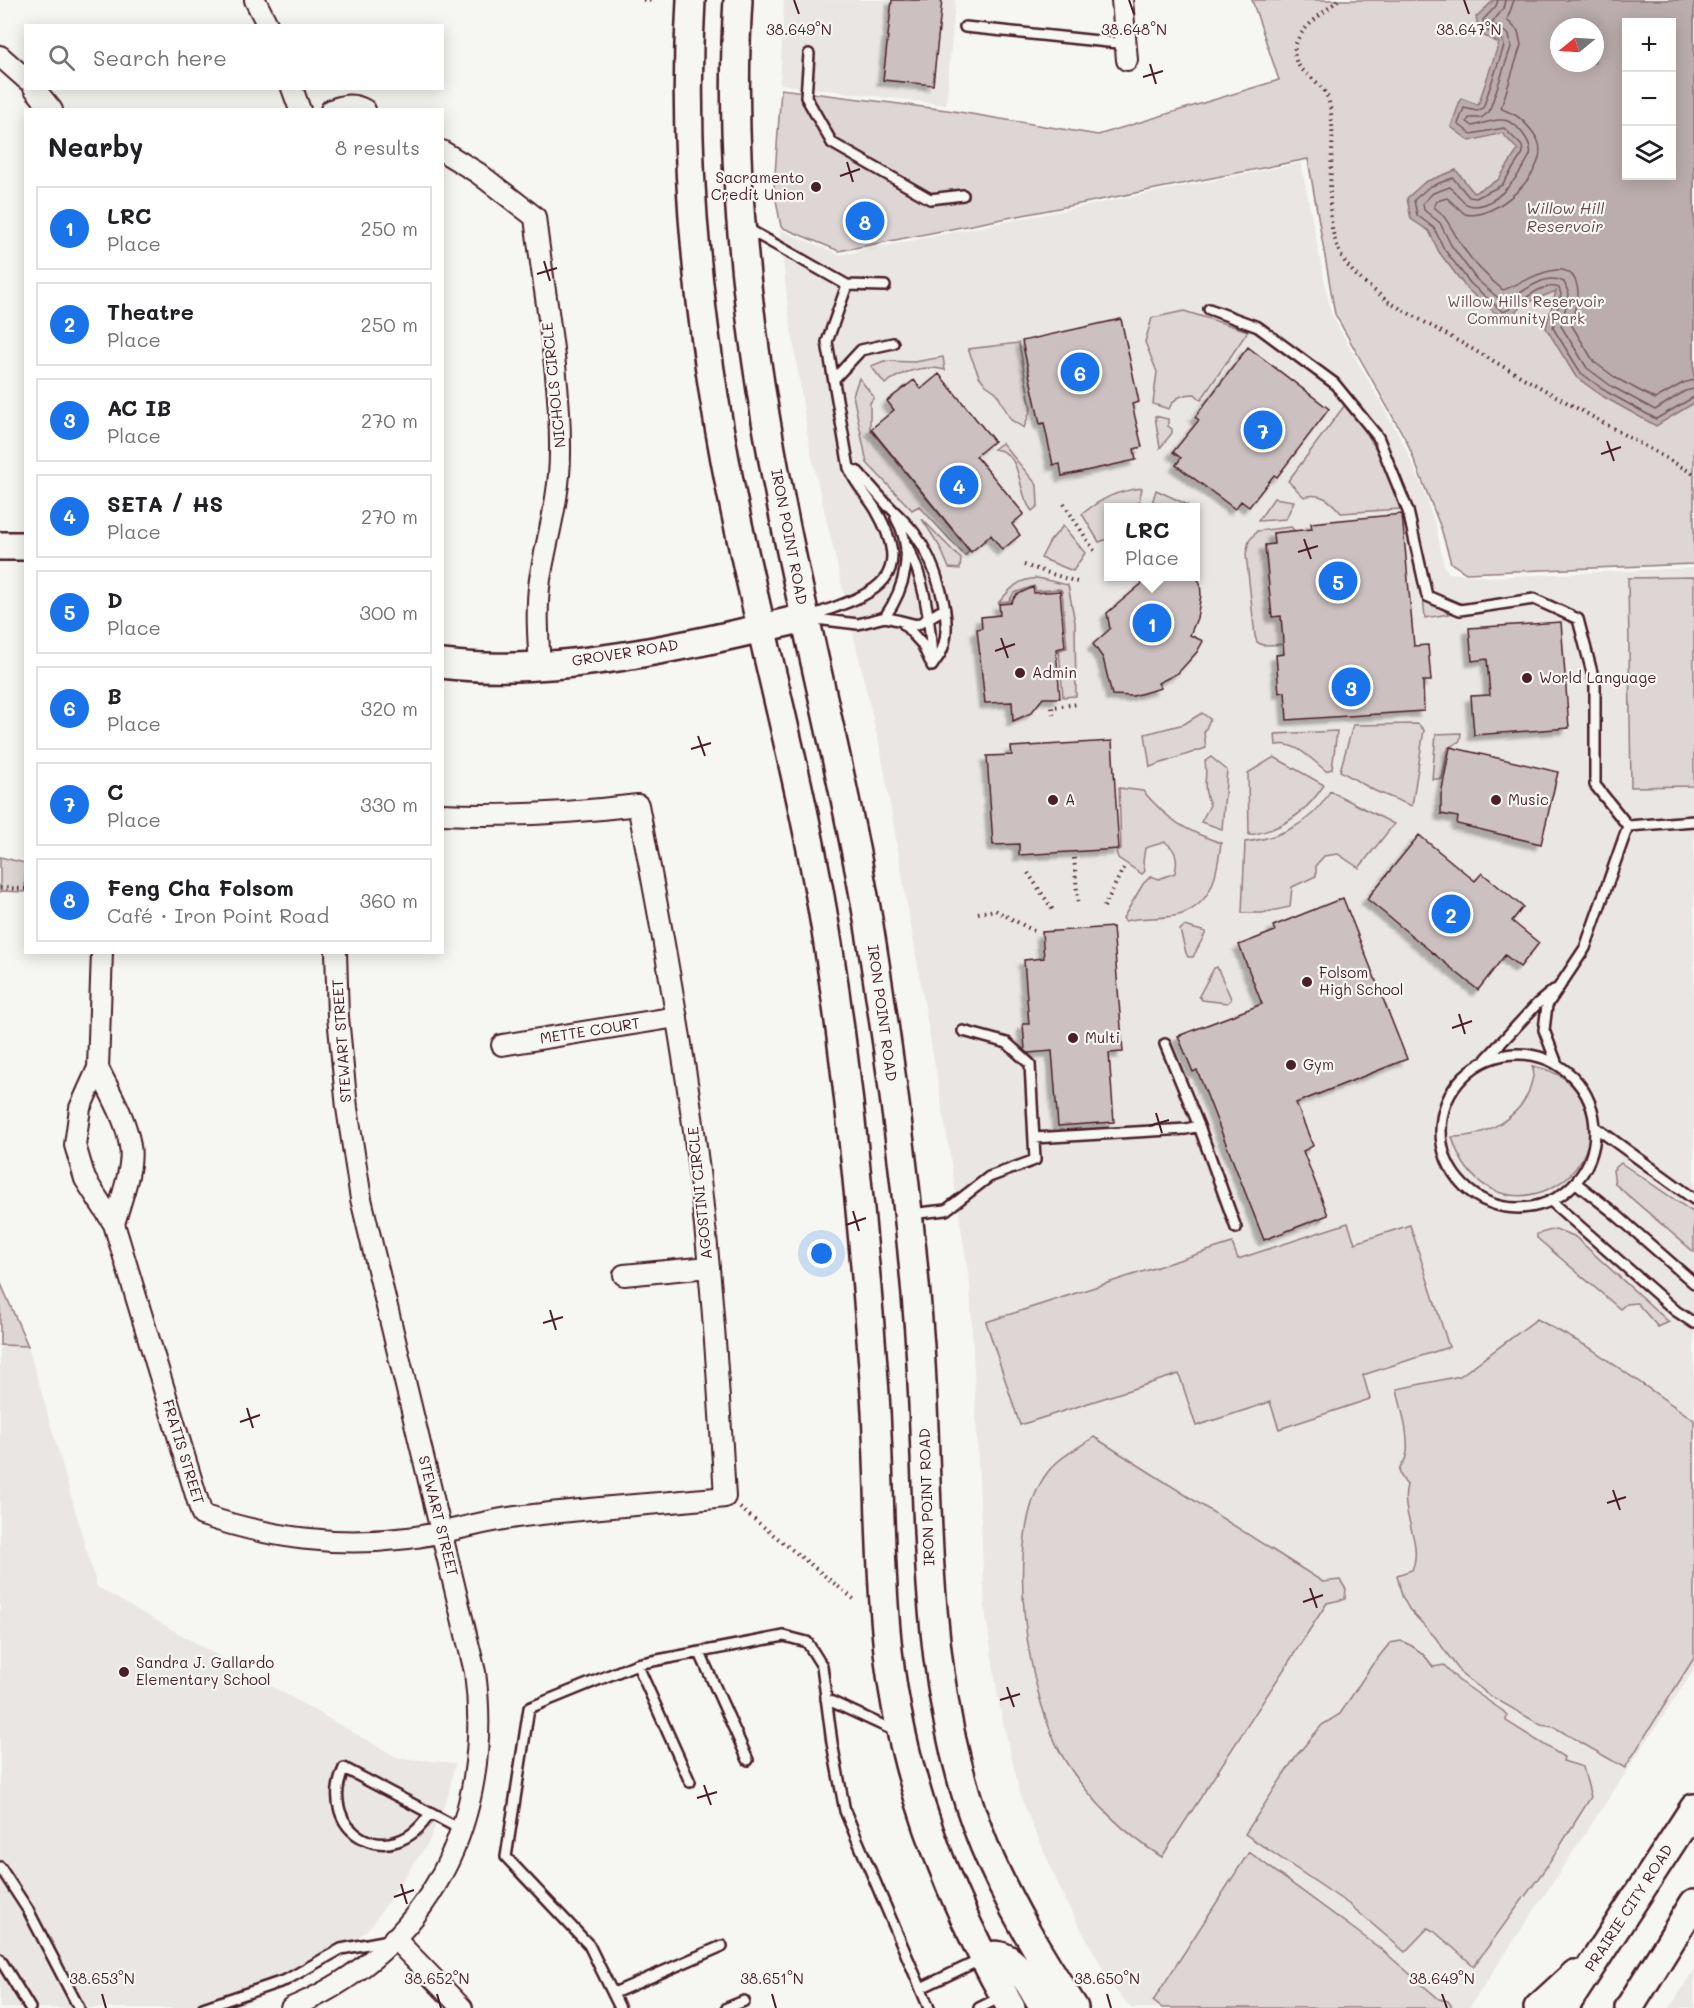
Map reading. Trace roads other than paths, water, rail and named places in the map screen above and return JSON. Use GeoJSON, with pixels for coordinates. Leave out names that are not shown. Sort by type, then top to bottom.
{"type":"FeatureCollection","features":[{"type":"Feature","properties":{"kind":"main road"},"geometry":{"type":"LineString","coordinates":[[691,0],[689,103],[697,280],[729,481],[804,812],[832,975],[850,1116],[871,1342],[886,1632],[901,1734],[922,1812],[937,1856],[983,1959],[1007,2002]]}},
{"type":"Feature","properties":{"kind":"main road","name":"IRON POINT ROAD"},"geometry":{"type":"LineString","coordinates":[[738,0],[736,80],[746,275],[760,383],[777,482],[846,802],[874,952],[896,1103],[922,1386],[933,1622],[941,1682],[953,1743],[984,1845],[1040,1957],[1074,2008]]}},
{"type":"Feature","properties":{"kind":"main road"},"geometry":{"type":"LineString","coordinates":[[0,546],[24,546]]}},
{"type":"Feature","properties":{"kind":"main road","name":"GROVER ROAD"},"geometry":{"type":"LineString","coordinates":[[444,664],[540,666],[594,660],[805,618]]}},
{"type":"Feature","properties":{"kind":"main road","name":"PRAIRIE CITY ROAD"},"geometry":{"type":"LineString","coordinates":[[1564,2008],[1694,1808]]}},
{"type":"Feature","properties":{"kind":"main road"},"geometry":{"type":"LineString","coordinates":[[1629,2008],[1694,1903]]}},
{"type":"Feature","properties":{"kind":"main road"},"geometry":{"type":"LineString","coordinates":[[983,1959],[993,1955],[1010,1960],[1044,2008]]}},
{"type":"Feature","properties":{"kind":"main road"},"geometry":{"type":"LineString","coordinates":[[1538,2008],[1597,1956]]}},
{"type":"Feature","properties":{"kind":"street"},"geometry":{"type":"LineString","coordinates":[[255,0],[267,24]]}},
{"type":"Feature","properties":{"kind":"street"},"geometry":{"type":"LineString","coordinates":[[1122,0],[1127,52]]}},
{"type":"Feature","properties":{"kind":"street"},"geometry":{"type":"LineString","coordinates":[[0,56],[24,77]]}},
{"type":"Feature","properties":{"kind":"street"},"geometry":{"type":"LineString","coordinates":[[36,90],[50,108]]}},
{"type":"Feature","properties":{"kind":"street"},"geometry":{"type":"LineString","coordinates":[[293,90],[299,108]]}},
{"type":"Feature","properties":{"kind":"street"},"geometry":{"type":"LineString","coordinates":[[337,108],[344,105],[357,105],[362,108]]}},
{"type":"Feature","properties":{"kind":"street","name":"NICHOLS CIRCLE"},"geometry":{"type":"LineString","coordinates":[[444,152],[478,173],[535,218],[559,414],[561,454],[558,495],[540,578],[537,608],[540,666]]}},
{"type":"Feature","properties":{"kind":"street","name":"AGOSTINI CIRCLE"},"geometry":{"type":"LineString","coordinates":[[442,1531],[515,1517],[725,1497],[709,1267],[694,1132],[677,1017],[638,805],[568,814],[499,817],[444,814]]}},
{"type":"Feature","properties":{"kind":"street","name":"FRATIS STREET"},"geometry":{"type":"LineString","coordinates":[[102,954],[98,1068],[80,1108],[75,1145],[85,1179],[114,1224],[202,1515],[274,1536],[315,1541],[370,1542],[442,1531]]}},
{"type":"Feature","properties":{"kind":"street","name":"STEWART STREET"},"geometry":{"type":"LineString","coordinates":[[291,2008],[337,1985],[394,1938],[434,1887],[462,1830],[477,1768],[479,1704],[475,1672],[361,1199],[347,1108],[338,1017],[336,954]]}},
{"type":"Feature","properties":{"kind":"street","name":"METTE COURT"},"geometry":{"type":"LineString","coordinates":[[502,1045],[677,1017]]}},
{"type":"Feature","properties":{"kind":"street","name":"FRATIS STREET"},"geometry":{"type":"LineString","coordinates":[[98,1068],[121,1113],[131,1148],[126,1181],[114,1224]]}},
{"type":"Feature","properties":{"kind":"street"},"geometry":{"type":"LineString","coordinates":[[624,1275],[709,1267]]}},
{"type":"Feature","properties":{"kind":"street"},"geometry":{"type":"LineString","coordinates":[[394,1938],[462,2008]]}},
{"type":"Feature","properties":{"kind":"lane"},"geometry":{"type":"LineString","coordinates":[[965,27],[1127,52]]}},
{"type":"Feature","properties":{"kind":"lane"},"geometry":{"type":"LineString","coordinates":[[809,54],[807,97],[832,143],[930,199],[963,195]]}},
{"type":"Feature","properties":{"kind":"lane"},"geometry":{"type":"LineString","coordinates":[[743,226],[847,285],[885,286]]}},
{"type":"Feature","properties":{"kind":"lane"},"geometry":{"type":"LineString","coordinates":[[805,618],[870,594],[889,575],[891,567],[887,531],[874,507],[853,480],[849,468],[827,342],[847,285]]}},
{"type":"Feature","properties":{"kind":"lane"},"geometry":{"type":"LineString","coordinates":[[1209,309],[1258,327],[1334,383],[1378,437],[1408,511],[1427,596],[1460,610],[1534,599],[1578,619],[1595,684],[1595,785],[1628,826]]}},
{"type":"Feature","properties":{"kind":"lane"},"geometry":{"type":"LineString","coordinates":[[835,378],[861,350],[893,343]]}},
{"type":"Feature","properties":{"kind":"lane"},"geometry":{"type":"LineString","coordinates":[[849,468],[858,472],[915,533],[930,559],[946,620],[943,649],[932,666]]}},
{"type":"Feature","properties":{"kind":"lane"},"geometry":{"type":"LineString","coordinates":[[886,503],[899,523],[906,546],[917,565],[932,666]]}},
{"type":"Feature","properties":{"kind":"lane"},"geometry":{"type":"LineString","coordinates":[[885,617],[899,597],[906,567],[906,546]]}},
{"type":"Feature","properties":{"kind":"lane"},"geometry":{"type":"LineString","coordinates":[[805,618],[858,624],[885,617],[917,625],[944,609]]}},
{"type":"Feature","properties":{"kind":"lane"},"geometry":{"type":"LineString","coordinates":[[903,623],[922,644],[932,666]]}},
{"type":"Feature","properties":{"kind":"lane"},"geometry":{"type":"LineString","coordinates":[[1628,826],[1694,821]]}},
{"type":"Feature","properties":{"kind":"lane"},"geometry":{"type":"LineString","coordinates":[[1557,1064],[1544,1030],[1547,1005],[1585,948],[1628,826]]}},
{"type":"Feature","properties":{"kind":"lane"},"geometry":{"type":"LineString","coordinates":[[1484,1061],[1513,1054],[1528,1054],[1557,1064],[1580,1085],[1593,1112],[1595,1127],[1591,1157],[1576,1183],[1551,1201],[1522,1209],[1496,1206],[1483,1201],[1461,1184],[1446,1160],[1440,1131],[1445,1103],[1461,1078],[1484,1061],[1537,1004],[1560,985]]}},
{"type":"Feature","properties":{"kind":"lane"},"geometry":{"type":"LineString","coordinates":[[908,1215],[946,1210],[989,1177],[1035,1160],[1030,1064],[1007,1043],[963,1031]]}},
{"type":"Feature","properties":{"kind":"lane"},"geometry":{"type":"LineString","coordinates":[[1165,1044],[1199,1126],[1236,1228]]}},
{"type":"Feature","properties":{"kind":"lane"},"geometry":{"type":"LineString","coordinates":[[1034,1138],[1186,1130],[1199,1126]]}},
{"type":"Feature","properties":{"kind":"lane"},"geometry":{"type":"LineString","coordinates":[[1595,1127],[1694,1199]]}},
{"type":"Feature","properties":{"kind":"lane"},"geometry":{"type":"LineString","coordinates":[[1576,1183],[1694,1283]]}},
{"type":"Feature","properties":{"kind":"lane"},"geometry":{"type":"LineString","coordinates":[[1551,1201],[1676,1311],[1694,1323]]}},
{"type":"Feature","properties":{"kind":"lane"},"geometry":{"type":"LineString","coordinates":[[620,2008],[589,1945],[506,1857],[529,1708],[637,1664],[784,1636],[807,1642],[822,1666],[845,1811],[929,2008]]}},
{"type":"Feature","properties":{"kind":"lane"},"geometry":{"type":"LineString","coordinates":[[700,1653],[748,1760]]}},
{"type":"Feature","properties":{"kind":"lane"},"geometry":{"type":"LineString","coordinates":[[637,1664],[690,1782]]}},
{"type":"Feature","properties":{"kind":"lane"},"geometry":{"type":"LineString","coordinates":[[826,1699],[901,1734]]}},
{"type":"Feature","properties":{"kind":"lane"},"geometry":{"type":"LineString","coordinates":[[430,1813],[422,1827],[409,1838],[394,1843],[370,1841],[349,1828],[340,1815],[336,1799],[337,1783],[344,1768],[430,1813],[462,1830]]}},
{"type":"Feature","properties":{"kind":"lane"},"geometry":{"type":"LineString","coordinates":[[0,1867],[28,1910],[79,2008]]}},
{"type":"Feature","properties":{"kind":"lane"},"geometry":{"type":"LineString","coordinates":[[203,2008],[286,1980],[341,1949],[394,1938]]}},
{"type":"Feature","properties":{"kind":"lane"},"geometry":{"type":"LineString","coordinates":[[614,1993],[722,1946]]}},
{"type":"Feature","properties":{"kind":"lane"},"geometry":{"type":"LineString","coordinates":[[0,1959],[30,2008]]}},
{"type":"Feature","properties":{"kind":"lane"},"geometry":{"type":"LineString","coordinates":[[921,1988],[983,1959]]}},
{"type":"Feature","properties":{"kind":"lane"},"geometry":{"type":"LineString","coordinates":[[728,2008],[744,2001]]}},
{"type":"Feature","properties":{"kind":"lane"},"geometry":{"type":"LineString","coordinates":[[979,2008],[1007,2002]]}},
{"type":"Feature","properties":{"kind":"water","name":"Willow Hill Reservoir"},"geometry":{"type":"Polygon","coordinates":[[[1494,0],[1694,0],[1694,403],[1656,426],[1604,397],[1576,377],[1546,328],[1556,291],[1524,304],[1505,321],[1467,289],[1439,252],[1429,231],[1411,219],[1407,198],[1425,182],[1456,170],[1474,193],[1498,180],[1518,150],[1502,133],[1470,141],[1451,127],[1461,98],[1478,105],[1499,43],[1480,34],[1476,17],[1494,0]]]}},
{"type":"Feature","properties":{"kind":"place","name":"Sacramento Credit Union"},"geometry":{"type":"Point","coordinates":[816,187]}},
{"type":"Feature","properties":{"kind":"place","name":"Feng Cha Folsom"},"geometry":{"type":"Point","coordinates":[865,221]}},
{"type":"Feature","properties":{"kind":"place","name":"B"},"geometry":{"type":"Point","coordinates":[1080,372]}},
{"type":"Feature","properties":{"kind":"place","name":"C"},"geometry":{"type":"Point","coordinates":[1263,430]}},
{"type":"Feature","properties":{"kind":"place","name":"SETA / HS"},"geometry":{"type":"Point","coordinates":[959,485]}},
{"type":"Feature","properties":{"kind":"place","name":"D"},"geometry":{"type":"Point","coordinates":[1338,581]}},
{"type":"Feature","properties":{"kind":"place","name":"LRC"},"geometry":{"type":"Point","coordinates":[1152,623]}},
{"type":"Feature","properties":{"kind":"place","name":"Admin"},"geometry":{"type":"Point","coordinates":[1020,673]}},
{"type":"Feature","properties":{"kind":"place","name":"World Language"},"geometry":{"type":"Point","coordinates":[1527,678]}},
{"type":"Feature","properties":{"kind":"place","name":"AC IB"},"geometry":{"type":"Point","coordinates":[1351,687]}},
{"type":"Feature","properties":{"kind":"place","name":"A"},"geometry":{"type":"Point","coordinates":[1053,800]}},
{"type":"Feature","properties":{"kind":"place","name":"Music"},"geometry":{"type":"Point","coordinates":[1496,800]}},
{"type":"Feature","properties":{"kind":"place","name":"Theatre"},"geometry":{"type":"Point","coordinates":[1451,914]}},
{"type":"Feature","properties":{"kind":"place","name":"Folsom High School"},"geometry":{"type":"Point","coordinates":[1307,982]}},
{"type":"Feature","properties":{"kind":"place","name":"Multi"},"geometry":{"type":"Point","coordinates":[1073,1038]}},
{"type":"Feature","properties":{"kind":"place","name":"Gym"},"geometry":{"type":"Point","coordinates":[1291,1065]}},
{"type":"Feature","properties":{"kind":"place","name":"Sandra J. Gallardo Elementary School"},"geometry":{"type":"Point","coordinates":[124,1672]}},
{"type":"Feature","properties":{"kind":"park label","name":"Willow Hills Reservoir Community Park"},"geometry":{"type":"Point","coordinates":[1526,310]}}]}
